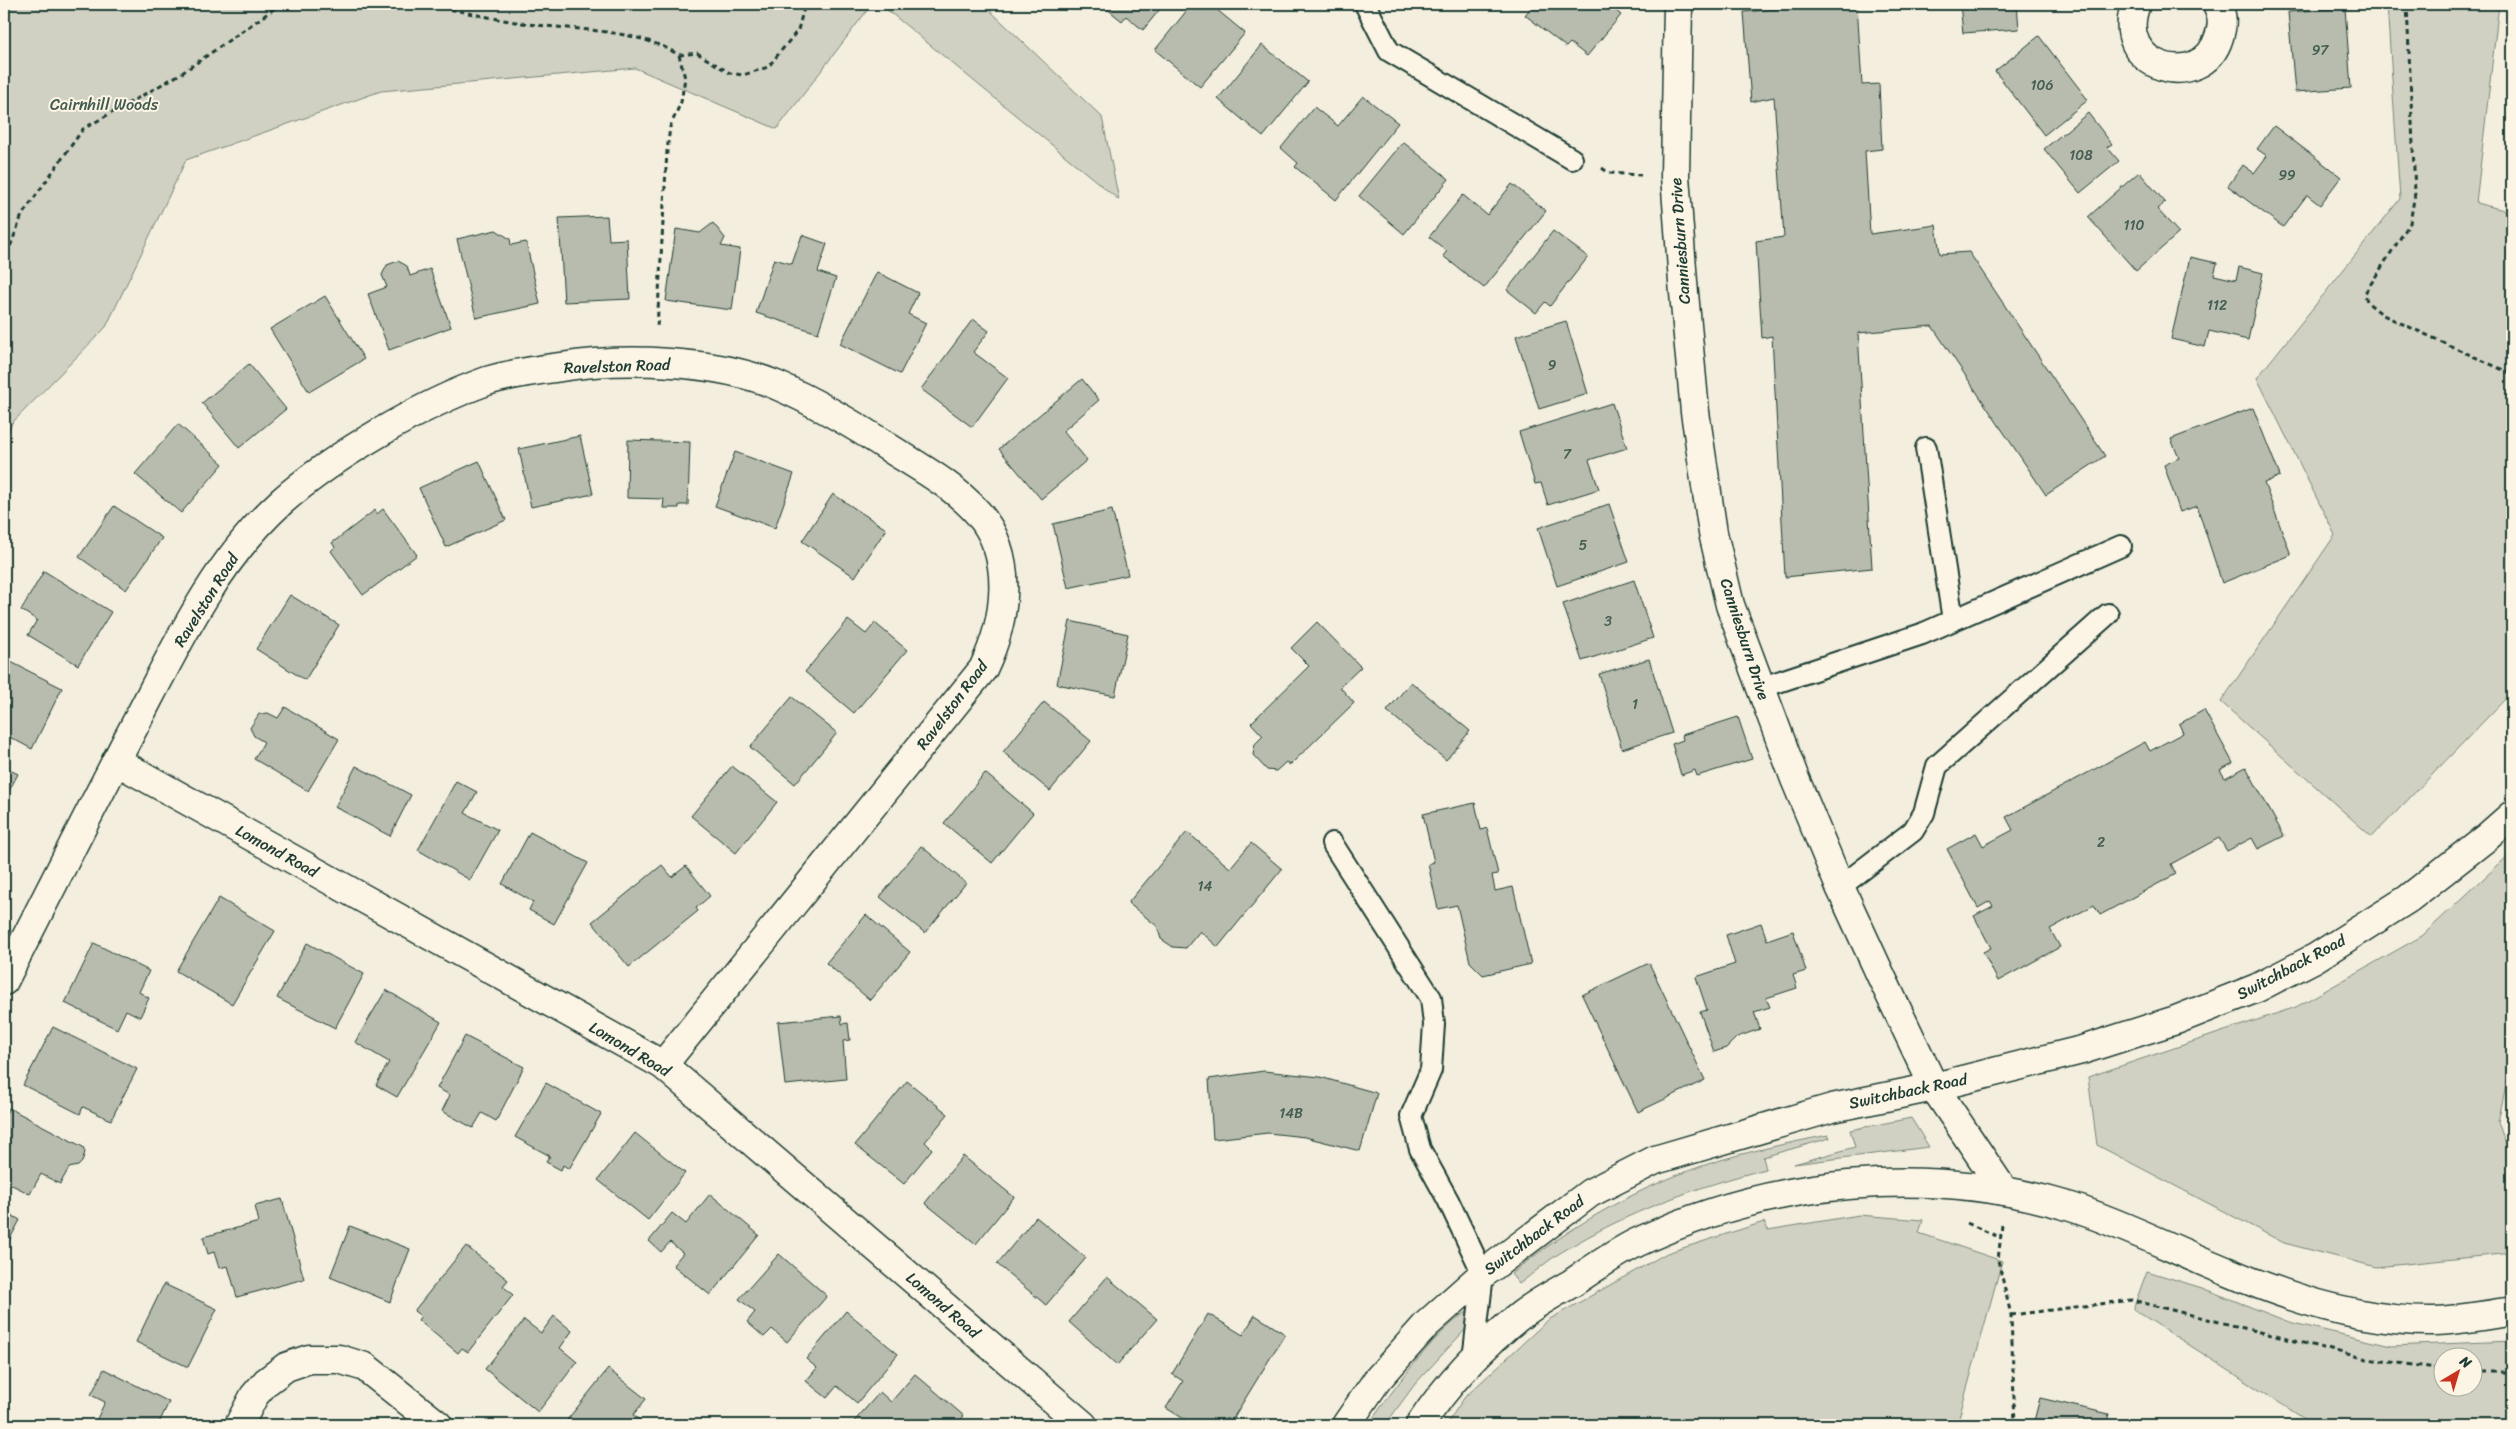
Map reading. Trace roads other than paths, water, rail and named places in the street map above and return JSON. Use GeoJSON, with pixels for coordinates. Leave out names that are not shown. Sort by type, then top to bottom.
{"type":"FeatureCollection","features":[{"type":"Feature","properties":{"kind":"street","name":"Canniesburn Drive"},"geometry":{"type":"LineString","coordinates":[[1678,4],[1675,176],[1695,412],[1713,533],[1730,605],[1760,688],[1840,887],[1934,1087],[2004,1190]]}},
{"type":"Feature","properties":{"kind":"street"},"geometry":{"type":"LineString","coordinates":[[2136,4],[2130,20],[2132,38],[2147,59],[2159,66],[2177,69],[2193,66],[2202,61],[2216,48],[2223,24],[2221,12],[2217,4]]}},
{"type":"Feature","properties":{"kind":"street","name":"Ravelston Road"},"geometry":{"type":"LineString","coordinates":[[4,981],[180,639],[223,569],[246,540],[289,496],[344,456],[411,416],[489,381],[564,366],[655,361],[709,367],[773,384],[845,419],[947,485],[978,513],[993,536],[1003,579],[1002,618],[995,643],[983,669],[663,1065]]}},
{"type":"Feature","properties":{"kind":"street","name":"Lomond Road"},"geometry":{"type":"LineString","coordinates":[[116,761],[663,1065],[1083,1425]]}},
{"type":"Feature","properties":{"kind":"street","name":"Switchback Road"},"geometry":{"type":"LineString","coordinates":[[1346,1425],[1377,1380],[1427,1324],[1483,1274],[1590,1193],[1655,1160],[1832,1108],[1934,1087],[2082,1050],[2176,1020],[2257,988],[2315,958],[2408,899],[2488,837],[2512,815]]}},
{"type":"Feature","properties":{"kind":"street"},"geometry":{"type":"LineString","coordinates":[[1420,1425],[1429,1411],[1473,1360],[1522,1314],[1634,1243],[1683,1222],[1780,1193],[1867,1182],[1926,1183],[2004,1190],[2080,1210],[2134,1230],[2282,1294],[2375,1317],[2435,1321],[2512,1310]]}},
{"type":"Feature","properties":{"kind":"street"},"geometry":{"type":"LineString","coordinates":[[239,1425],[254,1396],[266,1382],[286,1367],[309,1360],[338,1359],[365,1367],[438,1425]]}},
{"type":"Feature","properties":{"kind":"lane"},"geometry":{"type":"LineString","coordinates":[[1365,4],[1389,51],[1572,159]]}},
{"type":"Feature","properties":{"kind":"lane"},"geometry":{"type":"LineString","coordinates":[[1926,448],[1953,620]]}},
{"type":"Feature","properties":{"kind":"lane"},"geometry":{"type":"LineString","coordinates":[[1760,688],[1922,634],[2121,546]]}},
{"type":"Feature","properties":{"kind":"lane"},"geometry":{"type":"LineString","coordinates":[[1840,887],[1913,830],[1924,813],[1937,766],[2108,614]]}},
{"type":"Feature","properties":{"kind":"lane"},"geometry":{"type":"LineString","coordinates":[[1332,843],[1430,998],[1434,1024],[1431,1070],[1411,1116],[1420,1149],[1448,1200],[1483,1274],[1473,1360]]}},
{"type":"Feature","properties":{"kind":"park label","name":"Cairnhill Woods"},"geometry":{"type":"Point","coordinates":[104,104]}}]}
